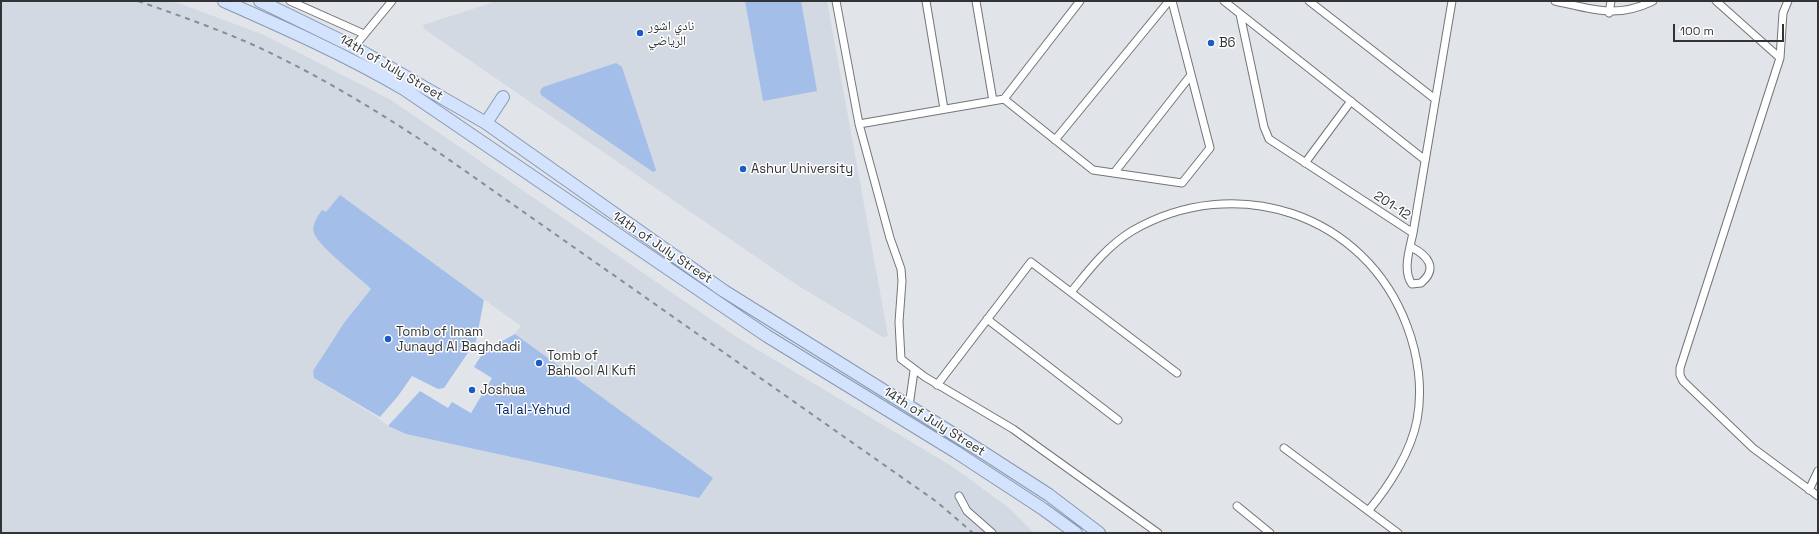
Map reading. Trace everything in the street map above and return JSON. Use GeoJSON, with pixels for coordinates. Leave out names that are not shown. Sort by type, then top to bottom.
{"type":"FeatureCollection","features":[{"type":"Feature","properties":{"kind":"main road","name":"14th of July Street"},"geometry":{"type":"LineString","coordinates":[[224,1],[310,40],[377,73],[404,89],[754,328],[956,452],[1043,509],[1076,533]]}},
{"type":"Feature","properties":{"kind":"main road","name":"14th of July Street"},"geometry":{"type":"LineString","coordinates":[[260,1],[354,47],[486,123],[724,291],[1049,495],[1099,533]]}},
{"type":"Feature","properties":{"kind":"main road"},"geometry":{"type":"LineString","coordinates":[[486,123],[503,97]]}},
{"type":"Feature","properties":{"kind":"street"},"geometry":{"type":"LineString","coordinates":[[290,1],[364,34]]}},
{"type":"Feature","properties":{"kind":"street"},"geometry":{"type":"LineString","coordinates":[[354,47],[392,1]]}},
{"type":"Feature","properties":{"kind":"street"},"geometry":{"type":"LineString","coordinates":[[836,1],[859,124],[890,238],[900,265],[902,281],[900,322],[902,360],[914,371],[1013,429],[1158,533]]}},
{"type":"Feature","properties":{"kind":"street"},"geometry":{"type":"LineString","coordinates":[[926,1],[944,109]]}},
{"type":"Feature","properties":{"kind":"street"},"geometry":{"type":"LineString","coordinates":[[976,1],[993,101]]}},
{"type":"Feature","properties":{"kind":"street"},"geometry":{"type":"LineString","coordinates":[[859,124],[1004,99],[1080,1]]}},
{"type":"Feature","properties":{"kind":"street"},"geometry":{"type":"LineString","coordinates":[[1055,140],[1169,1]]}},
{"type":"Feature","properties":{"kind":"street"},"geometry":{"type":"LineString","coordinates":[[1004,99],[1093,170],[1182,183],[1210,148],[1172,1]]}},
{"type":"Feature","properties":{"kind":"street"},"geometry":{"type":"LineString","coordinates":[[1224,1],[1425,160]]}},
{"type":"Feature","properties":{"kind":"street"},"geometry":{"type":"LineString","coordinates":[[1309,1],[1435,99]]}},
{"type":"Feature","properties":{"kind":"street","name":"201-12"},"geometry":{"type":"LineString","coordinates":[[1240,14],[1266,134],[1274,142],[1413,234],[1452,1]]}},
{"type":"Feature","properties":{"kind":"street"},"geometry":{"type":"LineString","coordinates":[[1555,1],[1609,13],[1634,10],[1653,1]]}},
{"type":"Feature","properties":{"kind":"street"},"geometry":{"type":"LineString","coordinates":[[1609,13],[1611,1]]}},
{"type":"Feature","properties":{"kind":"street"},"geometry":{"type":"LineString","coordinates":[[1716,1],[1780,58]]}},
{"type":"Feature","properties":{"kind":"street"},"geometry":{"type":"LineString","coordinates":[[1788,1],[1783,13],[1780,58],[1680,368],[1680,375],[1683,381],[1753,448],[1818,496]]}},
{"type":"Feature","properties":{"kind":"street"},"geometry":{"type":"LineString","coordinates":[[1114,173],[1191,75]]}},
{"type":"Feature","properties":{"kind":"street"},"geometry":{"type":"LineString","coordinates":[[1305,163],[1351,101]]}},
{"type":"Feature","properties":{"kind":"street"},"geometry":{"type":"LineString","coordinates":[[1071,292],[1100,256],[1131,232],[1166,214],[1205,204],[1244,203],[1282,210],[1319,224],[1352,246],[1379,274],[1400,306],[1414,343],[1419,382],[1417,421],[1406,449],[1386,490],[1369,510]]}},
{"type":"Feature","properties":{"kind":"street"},"geometry":{"type":"LineString","coordinates":[[1411,247],[1428,259],[1430,268],[1428,278],[1421,284],[1412,284],[1408,279],[1407,272],[1413,234]]}},
{"type":"Feature","properties":{"kind":"street"},"geometry":{"type":"LineString","coordinates":[[937,385],[1031,262],[1177,373]]}},
{"type":"Feature","properties":{"kind":"street"},"geometry":{"type":"LineString","coordinates":[[987,319],[1118,420]]}},
{"type":"Feature","properties":{"kind":"street"},"geometry":{"type":"LineString","coordinates":[[909,406],[914,371]]}},
{"type":"Feature","properties":{"kind":"street"},"geometry":{"type":"LineString","coordinates":[[1284,448],[1398,533]]}},
{"type":"Feature","properties":{"kind":"street"},"geometry":{"type":"LineString","coordinates":[[1809,490],[1818,471]]}},
{"type":"Feature","properties":{"kind":"street"},"geometry":{"type":"LineString","coordinates":[[959,496],[967,510],[992,533]]}},
{"type":"Feature","properties":{"kind":"street"},"geometry":{"type":"LineString","coordinates":[[1237,506],[1270,533]]}},
{"type":"Feature","properties":{"kind":"shaded area"},"geometry":{"type":"Polygon","coordinates":[[[1,1],[173,1],[264,35],[391,100],[738,338],[953,467],[1009,508],[1034,533],[1,533],[1,1]],[[340,196],[326,213],[322,210],[314,232],[334,256],[371,289],[314,378],[377,417],[388,426],[406,434],[698,498],[712,478],[515,334],[521,326],[340,196]]]}},
{"type":"Feature","properties":{"kind":"shaded area","name":"Ashur University"},"geometry":{"type":"Polygon","coordinates":[[[497,1],[827,1],[888,336],[883,337],[797,285],[424,29],[423,25],[497,1]]]}},
{"type":"Feature","properties":{"kind":"green space"},"geometry":{"type":"Polygon","coordinates":[[[745,1],[801,1],[817,91],[763,101],[745,1]]]}},
{"type":"Feature","properties":{"kind":"green space"},"geometry":{"type":"Polygon","coordinates":[[[616,63],[622,67],[656,170],[653,172],[541,95],[540,91],[543,87],[616,63]]]}},
{"type":"Feature","properties":{"kind":"green space"},"geometry":{"type":"Polygon","coordinates":[[[340,195],[484,300],[476,341],[444,388],[438,389],[412,376],[398,396],[380,417],[314,378],[313,371],[344,323],[371,289],[323,246],[317,239],[313,230],[314,224],[322,210],[326,212],[340,195]]]}},
{"type":"Feature","properties":{"kind":"green space","name":"Tal al-Yehud"},"geometry":{"type":"Polygon","coordinates":[[[515,334],[713,478],[699,498],[406,434],[388,426],[420,391],[448,408],[452,402],[471,413],[492,378],[474,367],[484,351],[515,334]]]}},
{"type":"Feature","properties":{"kind":"railway"},"geometry":{"type":"LineString","coordinates":[[138,1],[221,32],[271,53],[337,88],[421,140],[937,502],[973,533]]}},
{"type":"Feature","properties":{"kind":"place","name":"نادي اشور الرياضي"},"geometry":{"type":"Point","coordinates":[640,33]}},
{"type":"Feature","properties":{"kind":"place","name":"B6"},"geometry":{"type":"Point","coordinates":[1211,43]}},
{"type":"Feature","properties":{"kind":"place","name":"Ashur University"},"geometry":{"type":"Point","coordinates":[743,169]}},
{"type":"Feature","properties":{"kind":"place","name":"Tomb of Imam Junayd Al Baghdadi"},"geometry":{"type":"Point","coordinates":[388,339]}},
{"type":"Feature","properties":{"kind":"place","name":"Tomb of Bahlool Al Kufi"},"geometry":{"type":"Point","coordinates":[539,363]}},
{"type":"Feature","properties":{"kind":"place","name":"Joshua"},"geometry":{"type":"Point","coordinates":[472,390]}}]}
